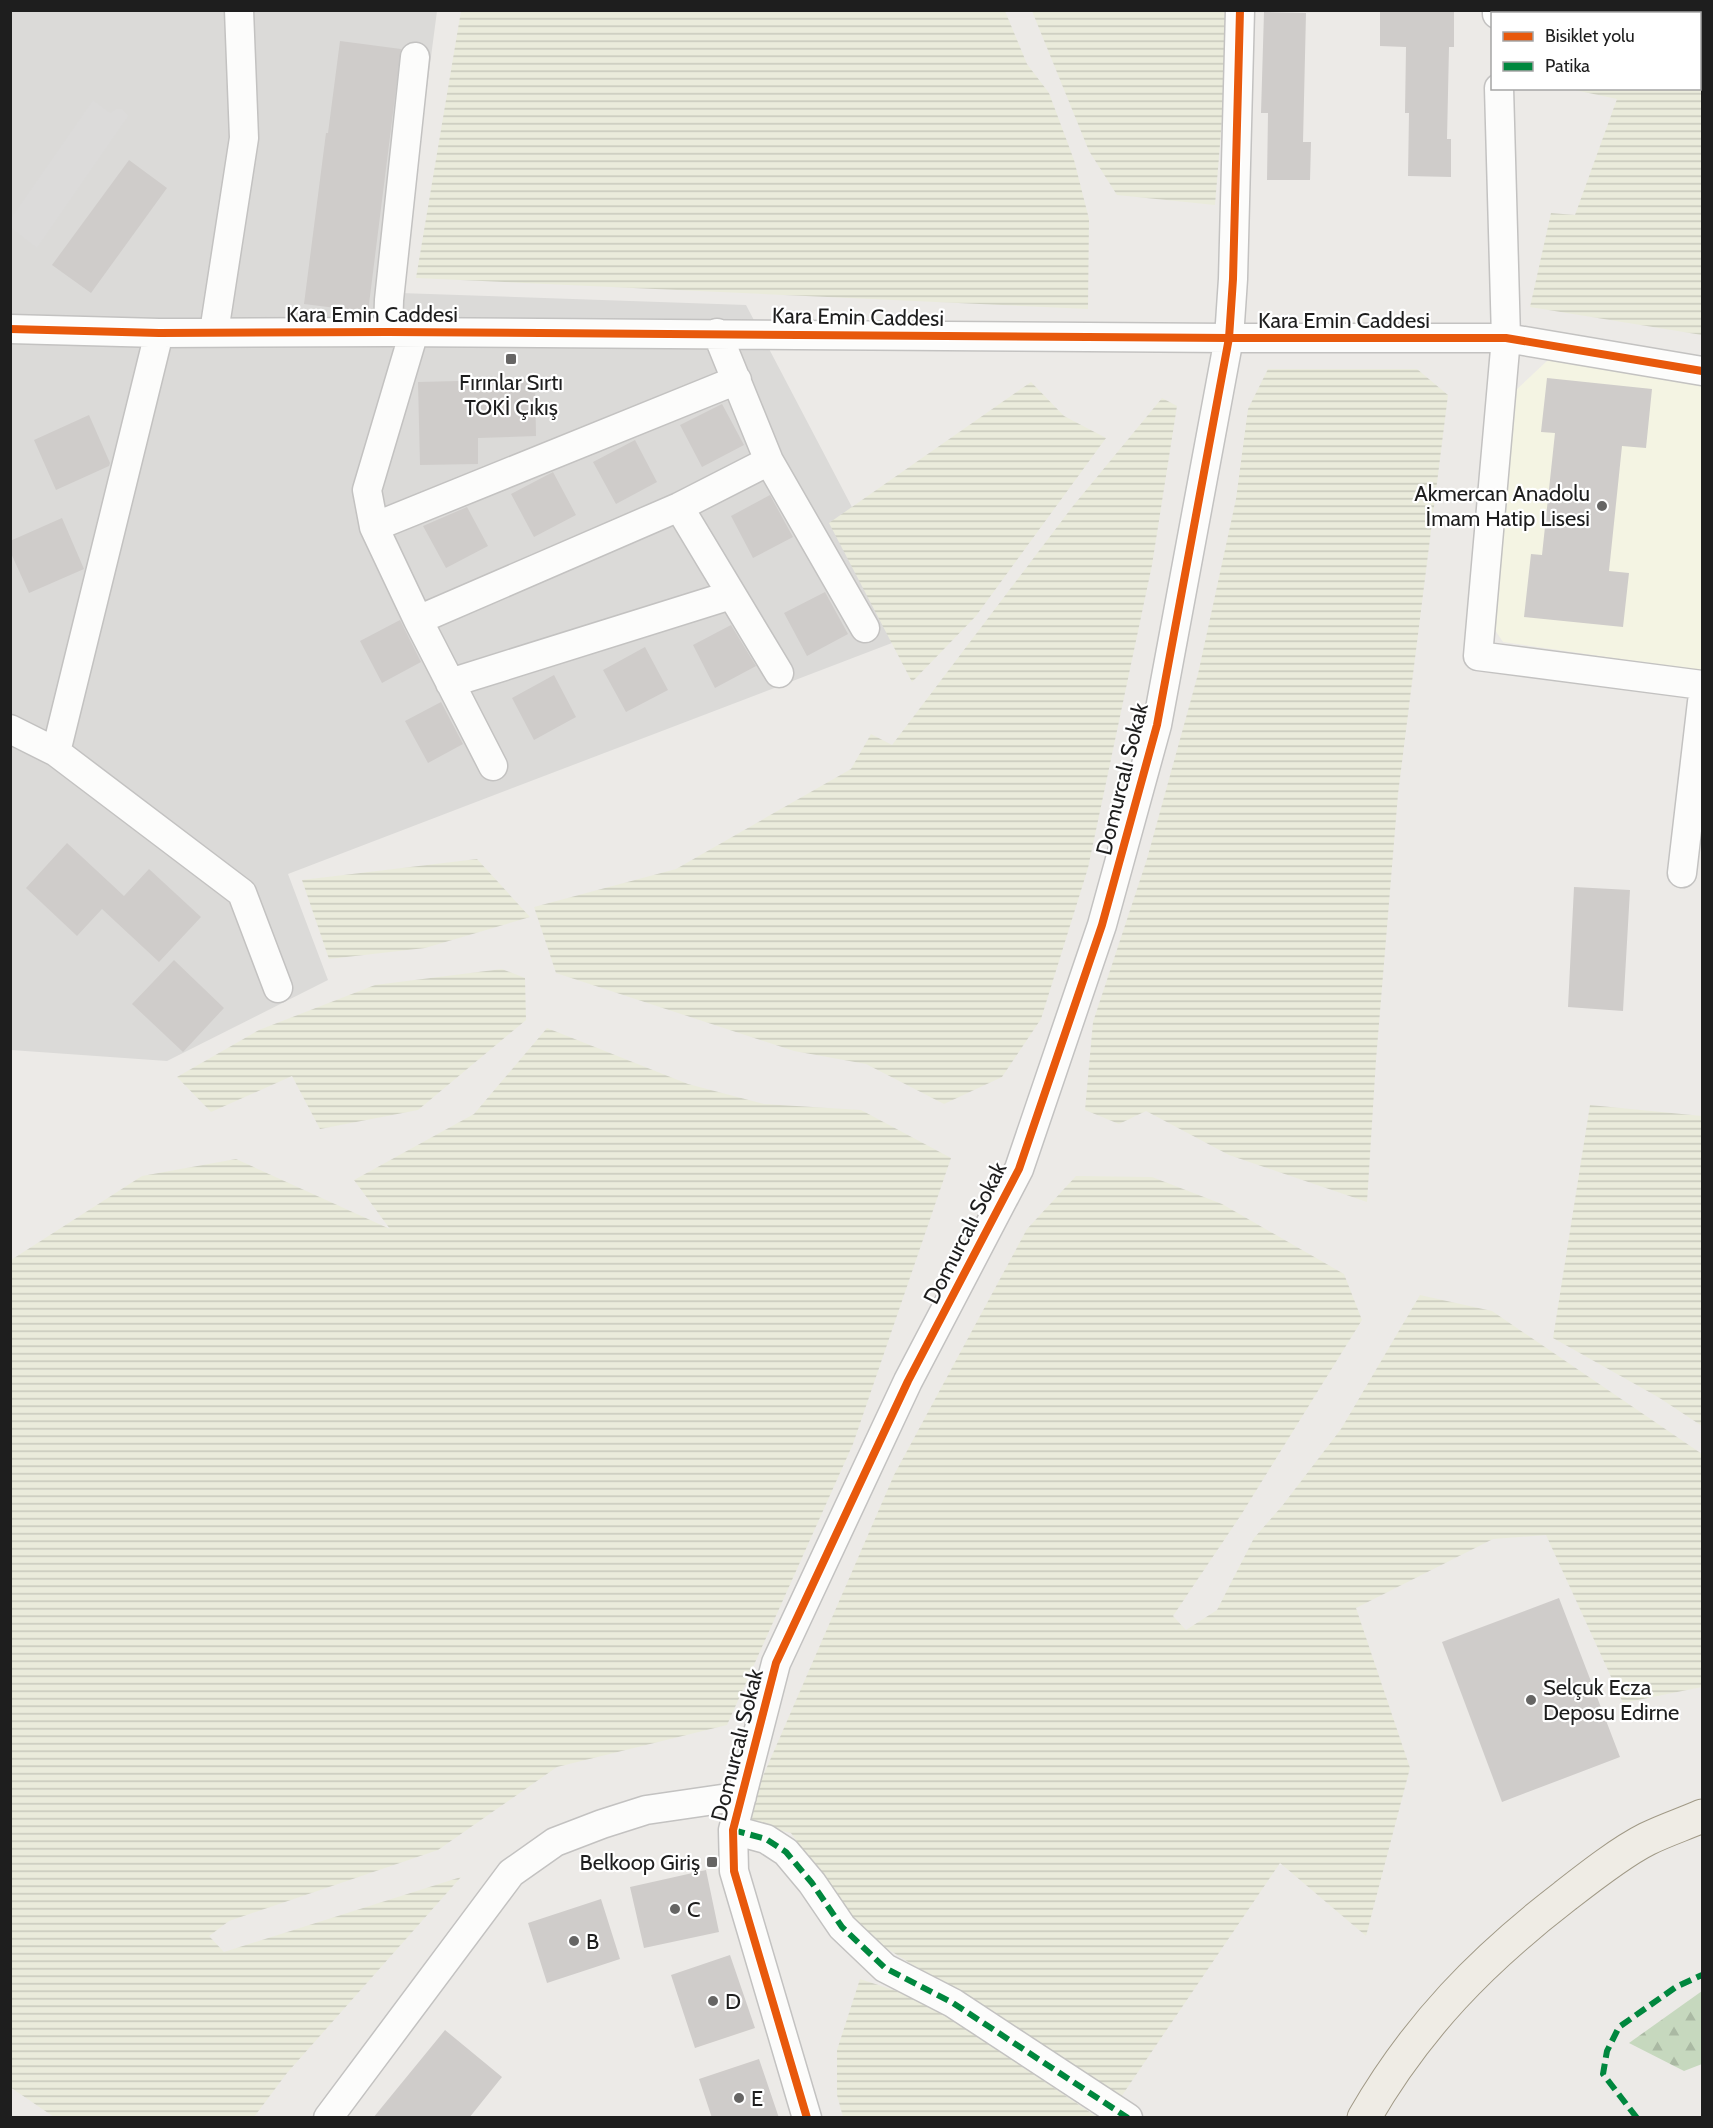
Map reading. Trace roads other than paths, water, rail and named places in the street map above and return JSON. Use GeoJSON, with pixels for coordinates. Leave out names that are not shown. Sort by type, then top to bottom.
{"type":"FeatureCollection","features":[{"type":"Feature","properties":{"kind":"main road"},"geometry":{"type":"LineString","coordinates":[[1364,2118],[1396,2066],[1425,2026],[1461,1986],[1523,1928],[1585,1880],[1646,1839],[1702,1816]]}},
{"type":"Feature","properties":{"kind":"street"},"geometry":{"type":"LineString","coordinates":[[214,333],[244,138],[239,10]]}},
{"type":"Feature","properties":{"kind":"street","name":"Domurcalı Sokak"},"geometry":{"type":"LineString","coordinates":[[807,2118],[734,1871],[733,1830],[776,1663],[908,1381],[1018,1169],[1102,925],[1157,725],[1229,338],[1233,279],[1240,10]]}},
{"type":"Feature","properties":{"kind":"street"},"geometry":{"type":"LineString","coordinates":[[415,57],[389,300],[401,332],[367,490],[374,527],[418,620],[493,766]]}},
{"type":"Feature","properties":{"kind":"street"},"geometry":{"type":"LineString","coordinates":[[1499,90],[1506,338],[1478,656],[1702,685]]}},
{"type":"Feature","properties":{"kind":"street","name":"Kara Emin Caddesi"},"geometry":{"type":"LineString","coordinates":[[10,329],[159,333],[717,333],[1506,338],[1702,371]]}},
{"type":"Feature","properties":{"kind":"street"},"geometry":{"type":"LineString","coordinates":[[56,752],[159,333]]}},
{"type":"Feature","properties":{"kind":"street"},"geometry":{"type":"LineString","coordinates":[[717,333],[769,461],[865,628]]}},
{"type":"Feature","properties":{"kind":"street"},"geometry":{"type":"LineString","coordinates":[[374,527],[737,380]]}},
{"type":"Feature","properties":{"kind":"street"},"geometry":{"type":"LineString","coordinates":[[418,620],[679,507],[769,461]]}},
{"type":"Feature","properties":{"kind":"street"},"geometry":{"type":"LineString","coordinates":[[679,507],[779,673]]}},
{"type":"Feature","properties":{"kind":"street"},"geometry":{"type":"LineString","coordinates":[[450,683],[731,595]]}},
{"type":"Feature","properties":{"kind":"street"},"geometry":{"type":"LineString","coordinates":[[1682,873],[1702,702]]}},
{"type":"Feature","properties":{"kind":"street"},"geometry":{"type":"LineString","coordinates":[[10,729],[56,752],[242,893],[278,988]]}},
{"type":"Feature","properties":{"kind":"street"},"geometry":{"type":"LineString","coordinates":[[328,2118],[511,1873],[555,1842],[602,1824],[646,1810],[742,1796]]}},
{"type":"Feature","properties":{"kind":"street"},"geometry":{"type":"LineString","coordinates":[[733,1830],[766,1839],[786,1852],[812,1883],[842,1928],[885,1968],[953,2003],[1128,2118]]}},
{"type":"Feature","properties":{"kind":"place","name":"Fırınlar Sırtı TOKİ Çıkış"},"geometry":{"type":"Point","coordinates":[511,359]}},
{"type":"Feature","properties":{"kind":"place","name":"Akmercan Anadolu İmam Hatip Lisesi"},"geometry":{"type":"Point","coordinates":[1602,506]}},
{"type":"Feature","properties":{"kind":"place","name":"Selçuk Ecza Deposu Edirne"},"geometry":{"type":"Point","coordinates":[1531,1700]}},
{"type":"Feature","properties":{"kind":"place","name":"Belkoop Giriş"},"geometry":{"type":"Point","coordinates":[712,1862]}},
{"type":"Feature","properties":{"kind":"place","name":"C"},"geometry":{"type":"Point","coordinates":[675,1909]}},
{"type":"Feature","properties":{"kind":"place","name":"B"},"geometry":{"type":"Point","coordinates":[574,1941]}},
{"type":"Feature","properties":{"kind":"place","name":"D"},"geometry":{"type":"Point","coordinates":[713,2001]}},
{"type":"Feature","properties":{"kind":"place","name":"E"},"geometry":{"type":"Point","coordinates":[739,2098]}}]}
